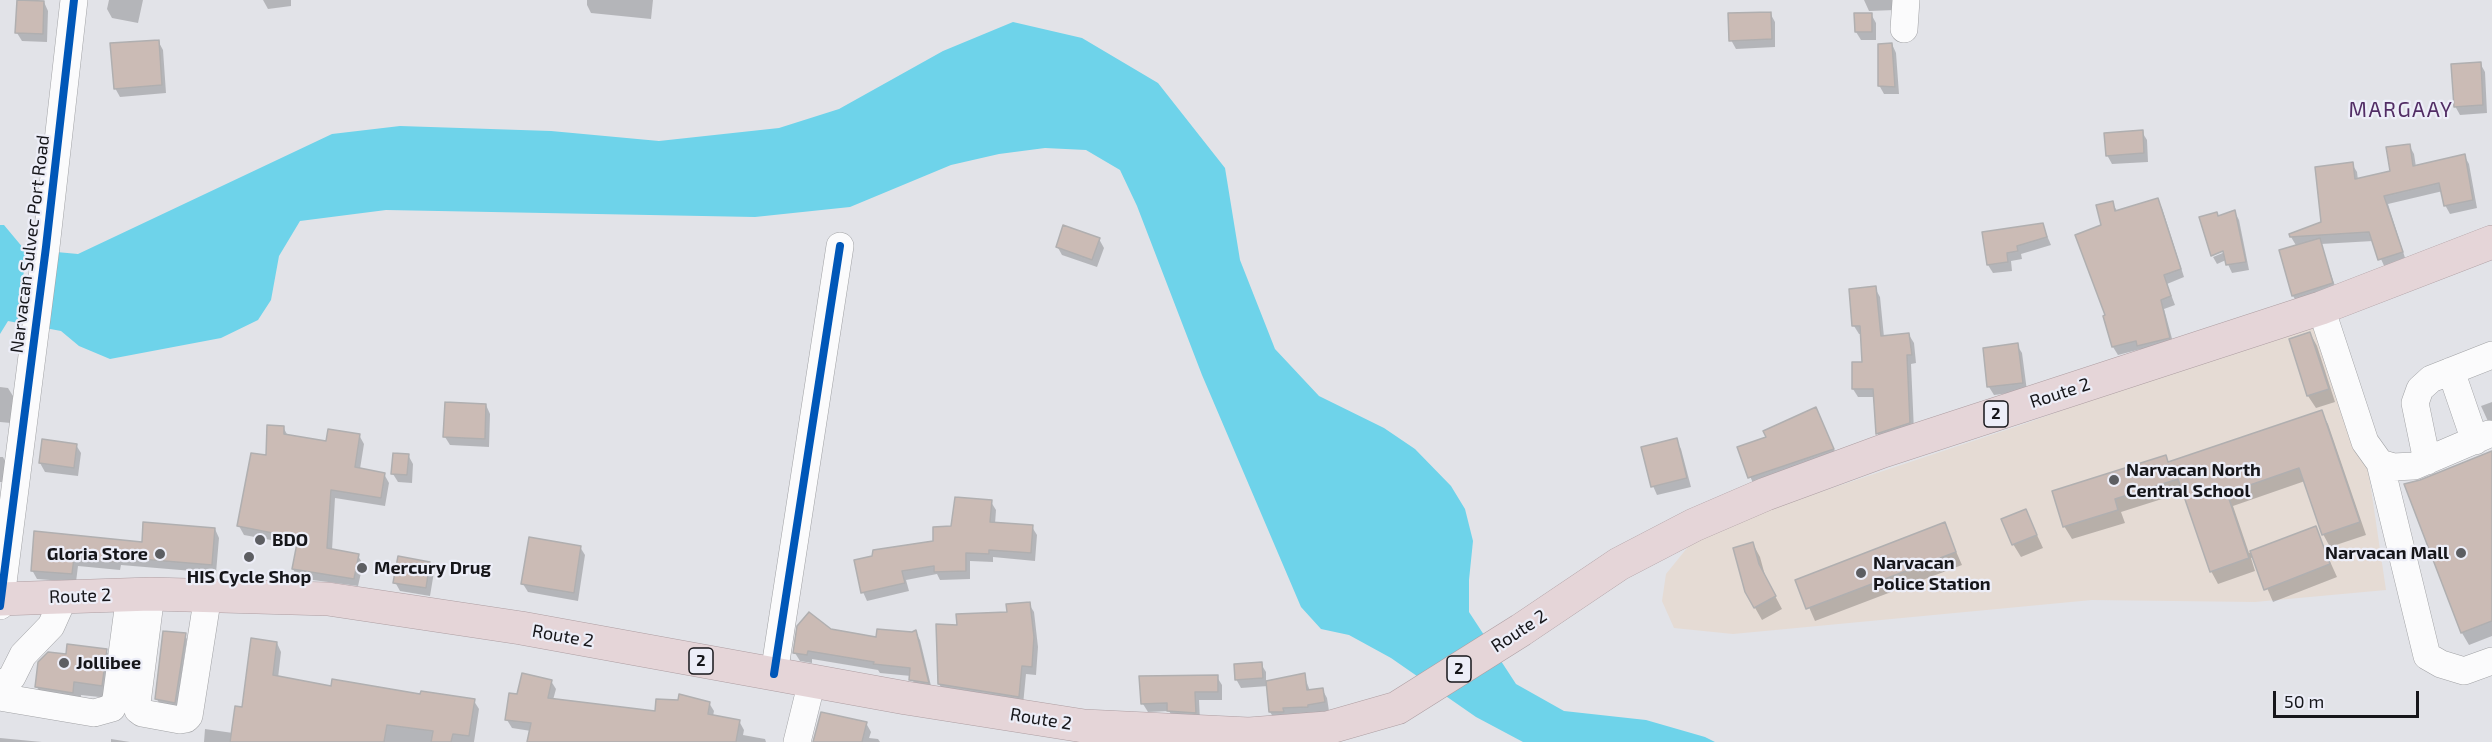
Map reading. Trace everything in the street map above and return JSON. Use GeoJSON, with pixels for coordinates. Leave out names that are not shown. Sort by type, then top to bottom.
{"type":"FeatureCollection","features":[{"type":"Feature","properties":{"kind":"highway","name":"Route 2"},"geometry":{"type":"LineString","coordinates":[[0,601],[140,594],[328,599],[521,628],[812,681],[1084,726],[1241,738],[1327,728],[1397,708],[1521,630],[1619,564],[1694,525],[1766,494],[1883,451],[2321,308],[2492,242]]}},
{"type":"Feature","properties":{"kind":"street","name":"Narvacan Sulvec Port Road"},"geometry":{"type":"LineString","coordinates":[[0,601],[74,0]]}},
{"type":"Feature","properties":{"kind":"street"},"geometry":{"type":"LineString","coordinates":[[1904,29],[1906,0]]}},
{"type":"Feature","properties":{"kind":"street"},"geometry":{"type":"LineString","coordinates":[[774,674],[840,246]]}},
{"type":"Feature","properties":{"kind":"street"},"geometry":{"type":"LineString","coordinates":[[2321,308],[2365,442],[2380,463],[2427,656],[2440,664],[2464,671],[2492,661]]}},
{"type":"Feature","properties":{"kind":"street"},"geometry":{"type":"LineString","coordinates":[[2427,461],[2415,403],[2420,389],[2431,379],[2492,355]]}},
{"type":"Feature","properties":{"kind":"street"},"geometry":{"type":"LineString","coordinates":[[2380,463],[2393,467],[2414,466],[2482,437],[2451,371]]}},
{"type":"Feature","properties":{"kind":"street"},"geometry":{"type":"LineString","coordinates":[[140,594],[138,710],[142,713],[180,720],[189,716],[208,595]]}},
{"type":"Feature","properties":{"kind":"street"},"geometry":{"type":"LineString","coordinates":[[0,697],[94,713],[112,708],[140,594]]}},
{"type":"Feature","properties":{"kind":"street"},"geometry":{"type":"LineString","coordinates":[[0,686],[12,677],[23,655],[51,626],[64,597]]}},
{"type":"Feature","properties":{"kind":"street"},"geometry":{"type":"LineString","coordinates":[[797,742],[812,681]]}},
{"type":"Feature","properties":{"kind":"shaded area","name":"Narvacan North Central School"},"geometry":{"type":"Polygon","coordinates":[[[2317,318],[2366,455],[2386,590],[2255,602],[2092,600],[1733,634],[1674,628],[1662,601],[1666,574],[1700,532],[2024,424],[2317,318]]]}},
{"type":"Feature","properties":{"kind":"water"},"geometry":{"type":"Polygon","coordinates":[[[1013,22],[1082,38],[1158,83],[1225,168],[1240,260],[1275,349],[1319,396],[1384,428],[1415,449],[1451,486],[1465,509],[1473,541],[1469,612],[1516,684],[1564,711],[1646,720],[1715,742],[1523,742],[1476,717],[1391,658],[1349,635],[1321,629],[1301,607],[1202,375],[1137,206],[1120,170],[1086,150],[1045,148],[999,154],[951,165],[850,207],[755,217],[386,210],[300,221],[279,256],[271,300],[258,320],[221,338],[110,359],[79,346],[61,331],[8,321],[0,334],[0,225],[4,225],[24,249],[78,254],[332,134],[400,126],[551,131],[659,141],[779,128],[839,109],[943,51],[1013,22]]]}},
{"type":"Feature","properties":{"kind":"pier"},"geometry":{"type":"Polygon","coordinates":[[[27,246],[56,249],[45,331],[17,326],[27,246]]]}},
{"type":"Feature","properties":{"kind":"building"},"geometry":{"type":"Polygon","coordinates":[[[17,0],[44,1],[43,34],[15,33],[17,0]]]}},
{"type":"Feature","properties":{"kind":"building"},"geometry":{"type":"Polygon","coordinates":[[[1771,12],[1772,39],[1729,41],[1728,13],[1771,12]]]}},
{"type":"Feature","properties":{"kind":"building"},"geometry":{"type":"Polygon","coordinates":[[[1854,13],[1872,13],[1872,32],[1855,32],[1854,13]]]}},
{"type":"Feature","properties":{"kind":"building"},"geometry":{"type":"Polygon","coordinates":[[[159,40],[162,85],[114,89],[110,43],[159,40]]]}},
{"type":"Feature","properties":{"kind":"building"},"geometry":{"type":"Polygon","coordinates":[[[1892,43],[1895,87],[1878,86],[1878,44],[1892,43]]]}},
{"type":"Feature","properties":{"kind":"building"},"geometry":{"type":"Polygon","coordinates":[[[2481,62],[2483,105],[2454,107],[2451,64],[2481,62]]]}},
{"type":"Feature","properties":{"kind":"building"},"geometry":{"type":"Polygon","coordinates":[[[2143,130],[2144,153],[2106,156],[2104,133],[2143,130]]]}},
{"type":"Feature","properties":{"kind":"building"},"geometry":{"type":"Polygon","coordinates":[[[2410,144],[2413,166],[2465,154],[2473,200],[2444,206],[2439,183],[2384,196],[2403,252],[2378,260],[2369,232],[2290,237],[2289,234],[2321,222],[2315,167],[2353,162],[2355,179],[2390,171],[2386,147],[2410,144]]]}},
{"type":"Feature","properties":{"kind":"building"},"geometry":{"type":"Polygon","coordinates":[[[2158,198],[2181,269],[2164,275],[2171,296],[2161,300],[2170,338],[2137,346],[2136,341],[2112,347],[2103,316],[2105,315],[2075,235],[2101,225],[2096,205],[2113,201],[2115,211],[2158,198]]]}},
{"type":"Feature","properties":{"kind":"building"},"geometry":{"type":"Polygon","coordinates":[[[2235,210],[2246,262],[2226,265],[2223,251],[2211,256],[2199,217],[2217,212],[2218,216],[2235,210]]]}},
{"type":"Feature","properties":{"kind":"building"},"geometry":{"type":"Polygon","coordinates":[[[2043,223],[2047,237],[2017,246],[2018,251],[2007,253],[2008,262],[1987,265],[1982,232],[2043,223]]]}},
{"type":"Feature","properties":{"kind":"building"},"geometry":{"type":"Polygon","coordinates":[[[1063,225],[1100,238],[1092,260],[1056,247],[1063,225]]]}},
{"type":"Feature","properties":{"kind":"building"},"geometry":{"type":"Polygon","coordinates":[[[2320,238],[2333,283],[2292,296],[2279,250],[2320,238]]]}},
{"type":"Feature","properties":{"kind":"building"},"geometry":{"type":"Polygon","coordinates":[[[1876,286],[1881,336],[1909,333],[1912,355],[1907,355],[1910,423],[1876,434],[1873,389],[1852,389],[1852,362],[1862,362],[1860,326],[1852,326],[1849,289],[1876,286]]]}},
{"type":"Feature","properties":{"kind":"building"},"geometry":{"type":"Polygon","coordinates":[[[2310,332],[2329,389],[2307,396],[2289,339],[2310,332]]]}},
{"type":"Feature","properties":{"kind":"building"},"geometry":{"type":"Polygon","coordinates":[[[2018,343],[2023,383],[1987,387],[1983,348],[2018,343]]]}},
{"type":"Feature","properties":{"kind":"building"},"geometry":{"type":"Polygon","coordinates":[[[445,402],[486,404],[485,439],[443,437],[445,402]]]}},
{"type":"Feature","properties":{"kind":"building"},"geometry":{"type":"Polygon","coordinates":[[[1816,407],[1834,449],[1748,478],[1737,447],[1766,437],[1763,431],[1816,407]]]}},
{"type":"Feature","properties":{"kind":"building","name":"Narvacan North Central School"},"geometry":{"type":"Polygon","coordinates":[[[2322,410],[2360,522],[2322,535],[2299,468],[2227,493],[2249,558],[2210,572],[2178,479],[2115,499],[2118,510],[2063,527],[2052,491],[2166,455],[2168,462],[2322,410]]]}},
{"type":"Feature","properties":{"kind":"building"},"geometry":{"type":"Polygon","coordinates":[[[267,425],[284,426],[284,434],[326,441],[328,429],[360,434],[355,467],[385,473],[381,498],[331,490],[327,548],[359,554],[354,579],[292,569],[298,538],[237,526],[251,453],[266,455],[267,425]]]}},
{"type":"Feature","properties":{"kind":"building"},"geometry":{"type":"Polygon","coordinates":[[[1677,438],[1687,478],[1651,487],[1641,447],[1677,438]]]}},
{"type":"Feature","properties":{"kind":"building"},"geometry":{"type":"Polygon","coordinates":[[[42,439],[77,444],[74,468],[39,463],[42,439]]]}},
{"type":"Feature","properties":{"kind":"building","name":"Narvacan Mall"},"geometry":{"type":"Polygon","coordinates":[[[2492,451],[2492,621],[2461,633],[2404,484],[2420,480],[2492,451]]]}},
{"type":"Feature","properties":{"kind":"building"},"geometry":{"type":"Polygon","coordinates":[[[393,453],[409,454],[407,475],[391,474],[393,453]]]}},
{"type":"Feature","properties":{"kind":"building"},"geometry":{"type":"Polygon","coordinates":[[[955,497],[992,500],[990,522],[1033,525],[1031,553],[989,550],[989,554],[966,553],[966,571],[934,572],[934,566],[902,571],[905,583],[861,593],[854,560],[872,556],[873,550],[933,541],[933,527],[951,526],[955,497]]]}},
{"type":"Feature","properties":{"kind":"building"},"geometry":{"type":"Polygon","coordinates":[[[2026,509],[2037,535],[2012,545],[2001,519],[2026,509]]]}},
{"type":"Feature","properties":{"kind":"building"},"geometry":{"type":"Polygon","coordinates":[[[143,522],[215,528],[212,565],[117,557],[116,562],[74,558],[72,574],[31,571],[34,531],[142,542],[143,522]]]}},
{"type":"Feature","properties":{"kind":"building"},"geometry":{"type":"Polygon","coordinates":[[[1945,522],[1956,552],[1806,609],[1795,580],[1945,522]]]}},
{"type":"Feature","properties":{"kind":"building"},"geometry":{"type":"Polygon","coordinates":[[[2316,526],[2330,564],[2264,590],[2250,551],[2316,526]]]}},
{"type":"Feature","properties":{"kind":"building"},"geometry":{"type":"Polygon","coordinates":[[[529,537],[581,546],[574,593],[521,584],[529,537]]]}},
{"type":"Feature","properties":{"kind":"building"},"geometry":{"type":"Polygon","coordinates":[[[1753,542],[1759,564],[1776,596],[1754,608],[1745,592],[1733,548],[1753,542]]]}},
{"type":"Feature","properties":{"kind":"building"},"geometry":{"type":"Polygon","coordinates":[[[398,556],[430,562],[426,588],[393,583],[398,556]]]}},
{"type":"Feature","properties":{"kind":"building"},"geometry":{"type":"Polygon","coordinates":[[[1030,602],[1034,637],[1032,667],[1022,666],[1019,697],[938,684],[936,624],[957,625],[956,614],[1007,612],[1006,604],[1030,602]]]}},
{"type":"Feature","properties":{"kind":"building"},"geometry":{"type":"Polygon","coordinates":[[[809,612],[831,629],[876,637],[877,629],[912,632],[916,630],[929,683],[909,680],[910,668],[873,664],[874,662],[808,651],[807,655],[793,653],[797,626],[809,612]]]}},
{"type":"Feature","properties":{"kind":"building"},"geometry":{"type":"Polygon","coordinates":[[[163,631],[186,633],[175,703],[155,699],[163,631]]]}},
{"type":"Feature","properties":{"kind":"building"},"geometry":{"type":"Polygon","coordinates":[[[251,638],[277,642],[273,675],[331,686],[332,679],[420,694],[421,691],[475,699],[469,736],[453,734],[451,742],[431,742],[433,731],[387,725],[384,742],[230,742],[235,706],[242,707],[251,638]]]}},
{"type":"Feature","properties":{"kind":"building"},"geometry":{"type":"Polygon","coordinates":[[[67,644],[107,649],[102,686],[74,682],[73,693],[35,687],[38,662],[48,652],[66,654],[67,644]]]}},
{"type":"Feature","properties":{"kind":"building"},"geometry":{"type":"Polygon","coordinates":[[[1262,662],[1263,678],[1235,680],[1234,664],[1262,662]]]}},
{"type":"Feature","properties":{"kind":"building"},"geometry":{"type":"Polygon","coordinates":[[[522,673],[552,680],[548,698],[655,711],[656,699],[678,700],[679,694],[710,702],[708,714],[740,720],[736,742],[527,742],[531,723],[505,720],[509,693],[517,694],[522,673]]]}},
{"type":"Feature","properties":{"kind":"building"},"geometry":{"type":"Polygon","coordinates":[[[1305,673],[1307,690],[1323,688],[1325,702],[1308,705],[1308,707],[1283,708],[1284,712],[1269,712],[1266,681],[1305,673]]]}},
{"type":"Feature","properties":{"kind":"building"},"geometry":{"type":"Polygon","coordinates":[[[1218,675],[1218,692],[1195,692],[1196,713],[1167,711],[1167,703],[1141,704],[1139,676],[1218,675]]]}},
{"type":"Feature","properties":{"kind":"building"},"geometry":{"type":"Polygon","coordinates":[[[821,712],[867,722],[862,742],[813,742],[821,712]]]}},
{"type":"Feature","properties":{"kind":"cycle path"},"geometry":{"type":"LineString","coordinates":[[0,606],[46,247],[74,0]]}},
{"type":"Feature","properties":{"kind":"cycle path"},"geometry":{"type":"LineString","coordinates":[[774,674],[840,246]]}},
{"type":"Feature","properties":{"kind":"place","name":"Narvacan North Central School"},"geometry":{"type":"Point","coordinates":[2114,480]}},
{"type":"Feature","properties":{"kind":"place","name":"BDO"},"geometry":{"type":"Point","coordinates":[260,540]}},
{"type":"Feature","properties":{"kind":"place","name":"Narvacan Mall"},"geometry":{"type":"Point","coordinates":[2461,553]}},
{"type":"Feature","properties":{"kind":"place","name":"Gloria Store"},"geometry":{"type":"Point","coordinates":[160,554]}},
{"type":"Feature","properties":{"kind":"place","name":"HIS Cycle Shop"},"geometry":{"type":"Point","coordinates":[249,557]}},
{"type":"Feature","properties":{"kind":"place","name":"Mercury Drug"},"geometry":{"type":"Point","coordinates":[362,568]}},
{"type":"Feature","properties":{"kind":"place","name":"Narvacan Police Station"},"geometry":{"type":"Point","coordinates":[1861,573]}},
{"type":"Feature","properties":{"kind":"place","name":"Jollibee"},"geometry":{"type":"Point","coordinates":[64,663]}},
{"type":"Feature","properties":{"kind":"district","name":"MARGAAY"},"geometry":{"type":"Point","coordinates":[2401,110]}}]}
